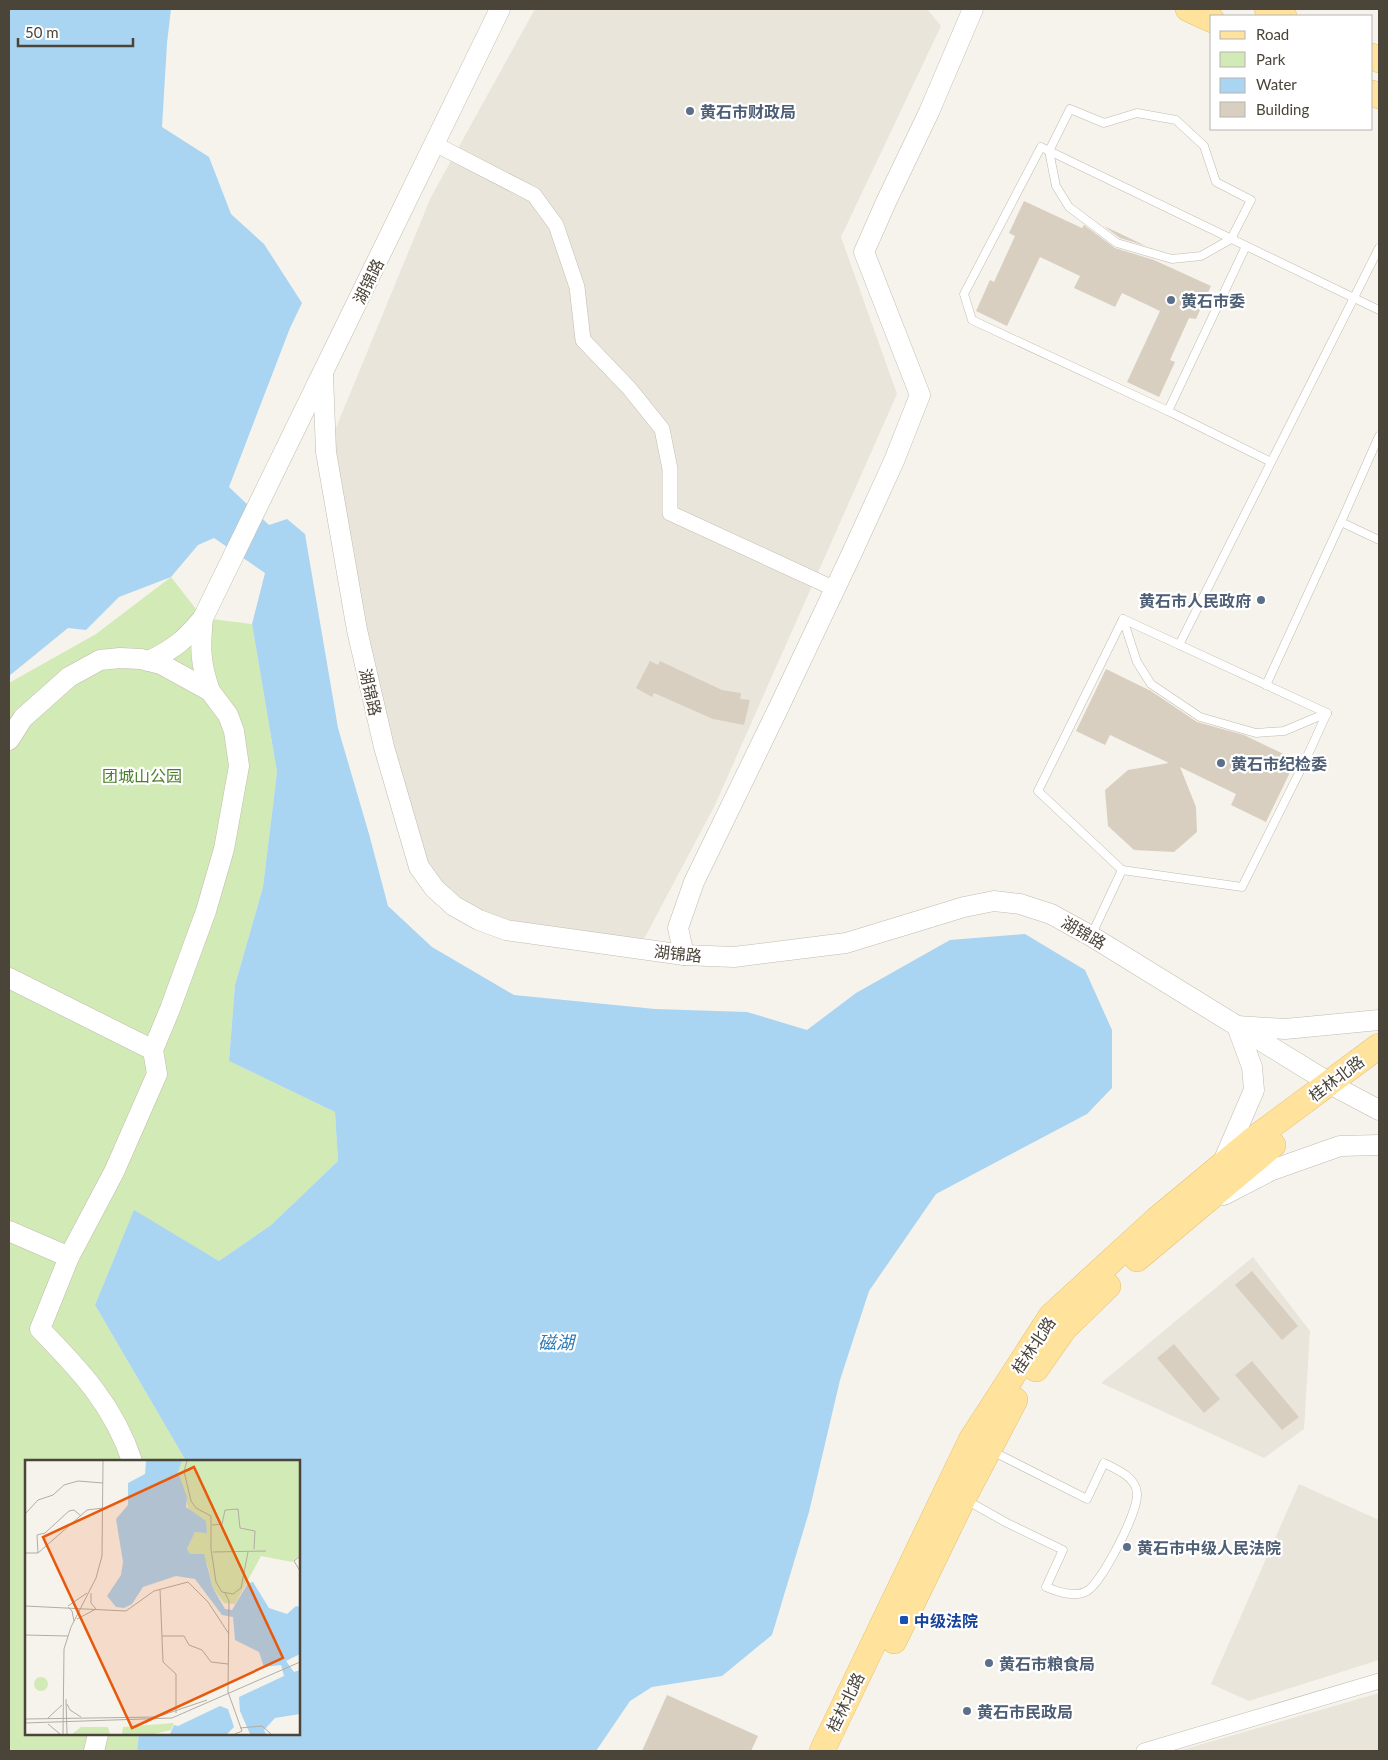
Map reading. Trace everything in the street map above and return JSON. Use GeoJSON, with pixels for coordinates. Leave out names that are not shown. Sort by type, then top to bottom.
{"type":"FeatureCollection","features":[{"type":"Feature","properties":{"kind":"main road"},"geometry":{"type":"LineString","coordinates":[[1188,9],[1210,19]]}},
{"type":"Feature","properties":{"kind":"main road"},"geometry":{"type":"LineString","coordinates":[[1267,9],[1282,15]]}},
{"type":"Feature","properties":{"kind":"main road","name":"桂林北路"},"geometry":{"type":"LineString","coordinates":[[980,1444],[1009,1408],[1064,1329],[1134,1261],[1329,1098],[1336,1087],[1379,1046]]}},
{"type":"Feature","properties":{"kind":"main road","name":"桂林北路"},"geometry":{"type":"LineString","coordinates":[[822,1751],[980,1444],[1051,1316],[1157,1219],[1251,1141],[1379,1062]]}},
{"type":"Feature","properties":{"kind":"main road","name":"桂林北路"},"geometry":{"type":"LineString","coordinates":[[840,1751],[955,1494]]}},
{"type":"Feature","properties":{"kind":"street","name":"湖锦路"},"geometry":{"type":"LineString","coordinates":[[203,618],[500,9]]}},
{"type":"Feature","properties":{"kind":"street"},"geometry":{"type":"LineString","coordinates":[[684,955],[678,928],[694,882],[835,589],[894,461],[920,395],[864,252],[929,112],[973,9]]}},
{"type":"Feature","properties":{"kind":"street"},"geometry":{"type":"LineString","coordinates":[[435,144],[534,195],[556,225],[577,287],[583,340],[629,388],[662,429],[670,470],[670,513],[835,589]]}},
{"type":"Feature","properties":{"kind":"street","name":"湖锦路"},"geometry":{"type":"LineString","coordinates":[[323,374],[326,452],[357,630],[374,705],[419,867],[435,889],[454,906],[479,920],[506,930],[684,955],[734,957],[846,943],[964,907],[994,901],[1020,904],[1052,914],[1091,936],[1336,1087],[1379,1110]]}},
{"type":"Feature","properties":{"kind":"street"},"geometry":{"type":"LineString","coordinates":[[149,661],[171,650],[186,639],[203,618]]}},
{"type":"Feature","properties":{"kind":"street"},"geometry":{"type":"LineString","coordinates":[[132,1460],[124,1439],[105,1404],[79,1369],[40,1329],[69,1257],[114,1172],[157,1074],[152,1050],[170,1009],[206,910],[224,849],[239,766],[238,748],[228,715],[210,691],[202,668],[200,643],[203,618]]}},
{"type":"Feature","properties":{"kind":"street"},"geometry":{"type":"LineString","coordinates":[[9,740],[23,718],[38,703],[69,677],[100,660],[120,658],[149,661],[179,673],[210,691]]}},
{"type":"Feature","properties":{"kind":"street"},"geometry":{"type":"LineString","coordinates":[[9,978],[152,1050]]}},
{"type":"Feature","properties":{"kind":"street"},"geometry":{"type":"LineString","coordinates":[[1222,1165],[1254,1090],[1252,1067],[1237,1026],[1285,1029],[1379,1020]]}},
{"type":"Feature","properties":{"kind":"street"},"geometry":{"type":"LineString","coordinates":[[1200,1207],[1272,1170],[1340,1146],[1379,1145]]}},
{"type":"Feature","properties":{"kind":"street"},"geometry":{"type":"LineString","coordinates":[[9,1231],[69,1257]]}},
{"type":"Feature","properties":{"kind":"street"},"geometry":{"type":"LineString","coordinates":[[1144,1751],[1379,1681]]}},
{"type":"Feature","properties":{"kind":"street"},"geometry":{"type":"LineString","coordinates":[[94,1751],[98,1735]]}},
{"type":"Feature","properties":{"kind":"lane"},"geometry":{"type":"LineString","coordinates":[[1070,109],[1104,123],[1137,113],[1176,120],[1204,146],[1216,182],[1251,200],[1232,238],[1201,256],[1172,259],[1117,243],[1069,207],[1056,186],[1049,151],[1070,109]]}},
{"type":"Feature","properties":{"kind":"lane"},"geometry":{"type":"LineString","coordinates":[[1271,462],[1168,411],[972,320],[964,294],[1042,147],[1379,310]]}},
{"type":"Feature","properties":{"kind":"lane"},"geometry":{"type":"LineString","coordinates":[[1168,411],[1246,246]]}},
{"type":"Feature","properties":{"kind":"lane"},"geometry":{"type":"LineString","coordinates":[[1179,645],[1379,248]]}},
{"type":"Feature","properties":{"kind":"lane"},"geometry":{"type":"LineString","coordinates":[[1266,685],[1379,436]]}},
{"type":"Feature","properties":{"kind":"lane"},"geometry":{"type":"LineString","coordinates":[[1341,522],[1379,540]]}},
{"type":"Feature","properties":{"kind":"lane"},"geometry":{"type":"LineString","coordinates":[[1123,619],[1327,713]]}},
{"type":"Feature","properties":{"kind":"lane"},"geometry":{"type":"LineString","coordinates":[[1123,619],[1137,662],[1151,684],[1200,717],[1256,733],[1284,731],[1327,713]]}},
{"type":"Feature","properties":{"kind":"lane"},"geometry":{"type":"LineString","coordinates":[[1123,619],[1038,791],[1122,870],[1242,887],[1327,713]]}},
{"type":"Feature","properties":{"kind":"lane"},"geometry":{"type":"LineString","coordinates":[[1091,936],[1122,870]]}},
{"type":"Feature","properties":{"kind":"lane"},"geometry":{"type":"LineString","coordinates":[[955,1494],[1007,1523],[1063,1550],[1046,1587],[1056,1592],[1071,1594],[1086,1592],[1094,1586],[1101,1577],[1132,1517],[1137,1493],[1132,1480],[1119,1470],[1104,1463],[1087,1499],[980,1444]]}},
{"type":"Feature","properties":{"kind":"shaded area"},"geometry":{"type":"Polygon","coordinates":[[[535,9],[927,9],[941,26],[841,237],[897,394],[715,805],[644,939],[506,930],[479,920],[419,867],[326,452],[431,197],[535,9]]]}},
{"type":"Feature","properties":{"kind":"shaded area"},"geometry":{"type":"Polygon","coordinates":[[[1253,1257],[1310,1331],[1304,1429],[1264,1458],[1101,1383],[1253,1257]]]}},
{"type":"Feature","properties":{"kind":"shaded area"},"geometry":{"type":"Polygon","coordinates":[[[1299,1484],[1379,1520],[1379,1660],[1249,1701],[1211,1684],[1299,1484]]]}},
{"type":"Feature","properties":{"kind":"shaded area"},"geometry":{"type":"Polygon","coordinates":[[[1379,1693],[1379,1751],[1178,1751],[1379,1693]]]}},
{"type":"Feature","properties":{"kind":"green space","name":"团城山公园"},"geometry":{"type":"Polygon","coordinates":[[[171,577],[203,618],[252,624],[277,772],[263,887],[235,985],[229,1061],[335,1112],[338,1161],[271,1225],[219,1261],[134,1211],[95,1305],[185,1460],[25,1460],[25,1735],[139,1735],[137,1751],[9,1751],[9,683],[96,634],[171,577]]]}},
{"type":"Feature","properties":{"kind":"water","name":"磁湖"},"geometry":{"type":"Polygon","coordinates":[[[9,9],[171,9],[162,127],[209,157],[231,214],[264,244],[302,303],[290,328],[229,487],[269,525],[287,519],[305,534],[338,728],[388,906],[432,947],[514,995],[655,1009],[747,1012],[807,1030],[856,993],[950,940],[1025,934],[1085,970],[1112,1030],[1112,1088],[1087,1114],[936,1194],[869,1291],[840,1380],[809,1512],[772,1635],[722,1676],[652,1687],[630,1701],[596,1751],[137,1751],[139,1735],[300,1735],[300,1460],[185,1460],[95,1305],[134,1210],[219,1261],[271,1225],[338,1161],[335,1112],[229,1061],[235,985],[263,887],[277,772],[252,624],[265,573],[214,538],[198,545],[171,577],[119,597],[86,630],[68,628],[9,676],[9,9]]]}},
{"type":"Feature","properties":{"kind":"building","name":"黄石市委"},"geometry":{"type":"Polygon","coordinates":[[[1024,201],[1082,228],[1084,225],[1115,248],[1154,260],[1211,286],[1196,319],[1189,318],[1170,360],[1175,362],[1159,397],[1127,382],[1160,311],[1122,293],[1115,307],[1074,288],[1080,276],[1040,257],[1007,326],[976,311],[990,280],[994,282],[1015,236],[1009,233],[1024,201]]]}},
{"type":"Feature","properties":{"kind":"building"},"geometry":{"type":"Polygon","coordinates":[[[1104,226],[1146,246],[1120,238],[1104,226]]]}},
{"type":"Feature","properties":{"kind":"building"},"geometry":{"type":"Polygon","coordinates":[[[650,661],[658,665],[660,661],[722,690],[741,693],[740,699],[750,700],[744,725],[713,719],[654,693],[652,697],[636,688],[650,661]]]}},
{"type":"Feature","properties":{"kind":"building","name":"黄石市纪检委"},"geometry":{"type":"Polygon","coordinates":[[[1106,669],[1151,691],[1197,722],[1244,735],[1296,760],[1266,822],[1231,805],[1236,794],[1180,767],[1196,807],[1197,832],[1174,852],[1134,850],[1108,826],[1105,790],[1128,770],[1169,763],[1110,735],[1105,745],[1076,731],[1106,669]]]}},
{"type":"Feature","properties":{"kind":"building"},"geometry":{"type":"Polygon","coordinates":[[[1252,1271],[1298,1326],[1282,1340],[1235,1285],[1252,1271]]]}},
{"type":"Feature","properties":{"kind":"building"},"geometry":{"type":"Polygon","coordinates":[[[1174,1344],[1220,1399],[1204,1413],[1157,1358],[1174,1344]]]}},
{"type":"Feature","properties":{"kind":"building"},"geometry":{"type":"Polygon","coordinates":[[[1252,1361],[1299,1417],[1282,1430],[1235,1375],[1252,1361]]]}},
{"type":"Feature","properties":{"kind":"building"},"geometry":{"type":"Polygon","coordinates":[[[667,1695],[758,1736],[751,1751],[642,1751],[667,1695]]]}},
{"type":"Feature","properties":{"kind":"place","name":"黄石市财政局"},"geometry":{"type":"Point","coordinates":[690,111]}},
{"type":"Feature","properties":{"kind":"place","name":"黄石市委"},"geometry":{"type":"Point","coordinates":[1171,300]}},
{"type":"Feature","properties":{"kind":"place","name":"黄石市人民政府"},"geometry":{"type":"Point","coordinates":[1261,600]}},
{"type":"Feature","properties":{"kind":"place","name":"黄石市纪检委"},"geometry":{"type":"Point","coordinates":[1221,763]}},
{"type":"Feature","properties":{"kind":"place","name":"黄石市中级人民法院"},"geometry":{"type":"Point","coordinates":[1127,1547]}},
{"type":"Feature","properties":{"kind":"place","name":"中级法院"},"geometry":{"type":"Point","coordinates":[904,1620]}},
{"type":"Feature","properties":{"kind":"place","name":"黄石市粮食局"},"geometry":{"type":"Point","coordinates":[989,1663]}},
{"type":"Feature","properties":{"kind":"place","name":"黄石市民政局"},"geometry":{"type":"Point","coordinates":[967,1711]}}]}
